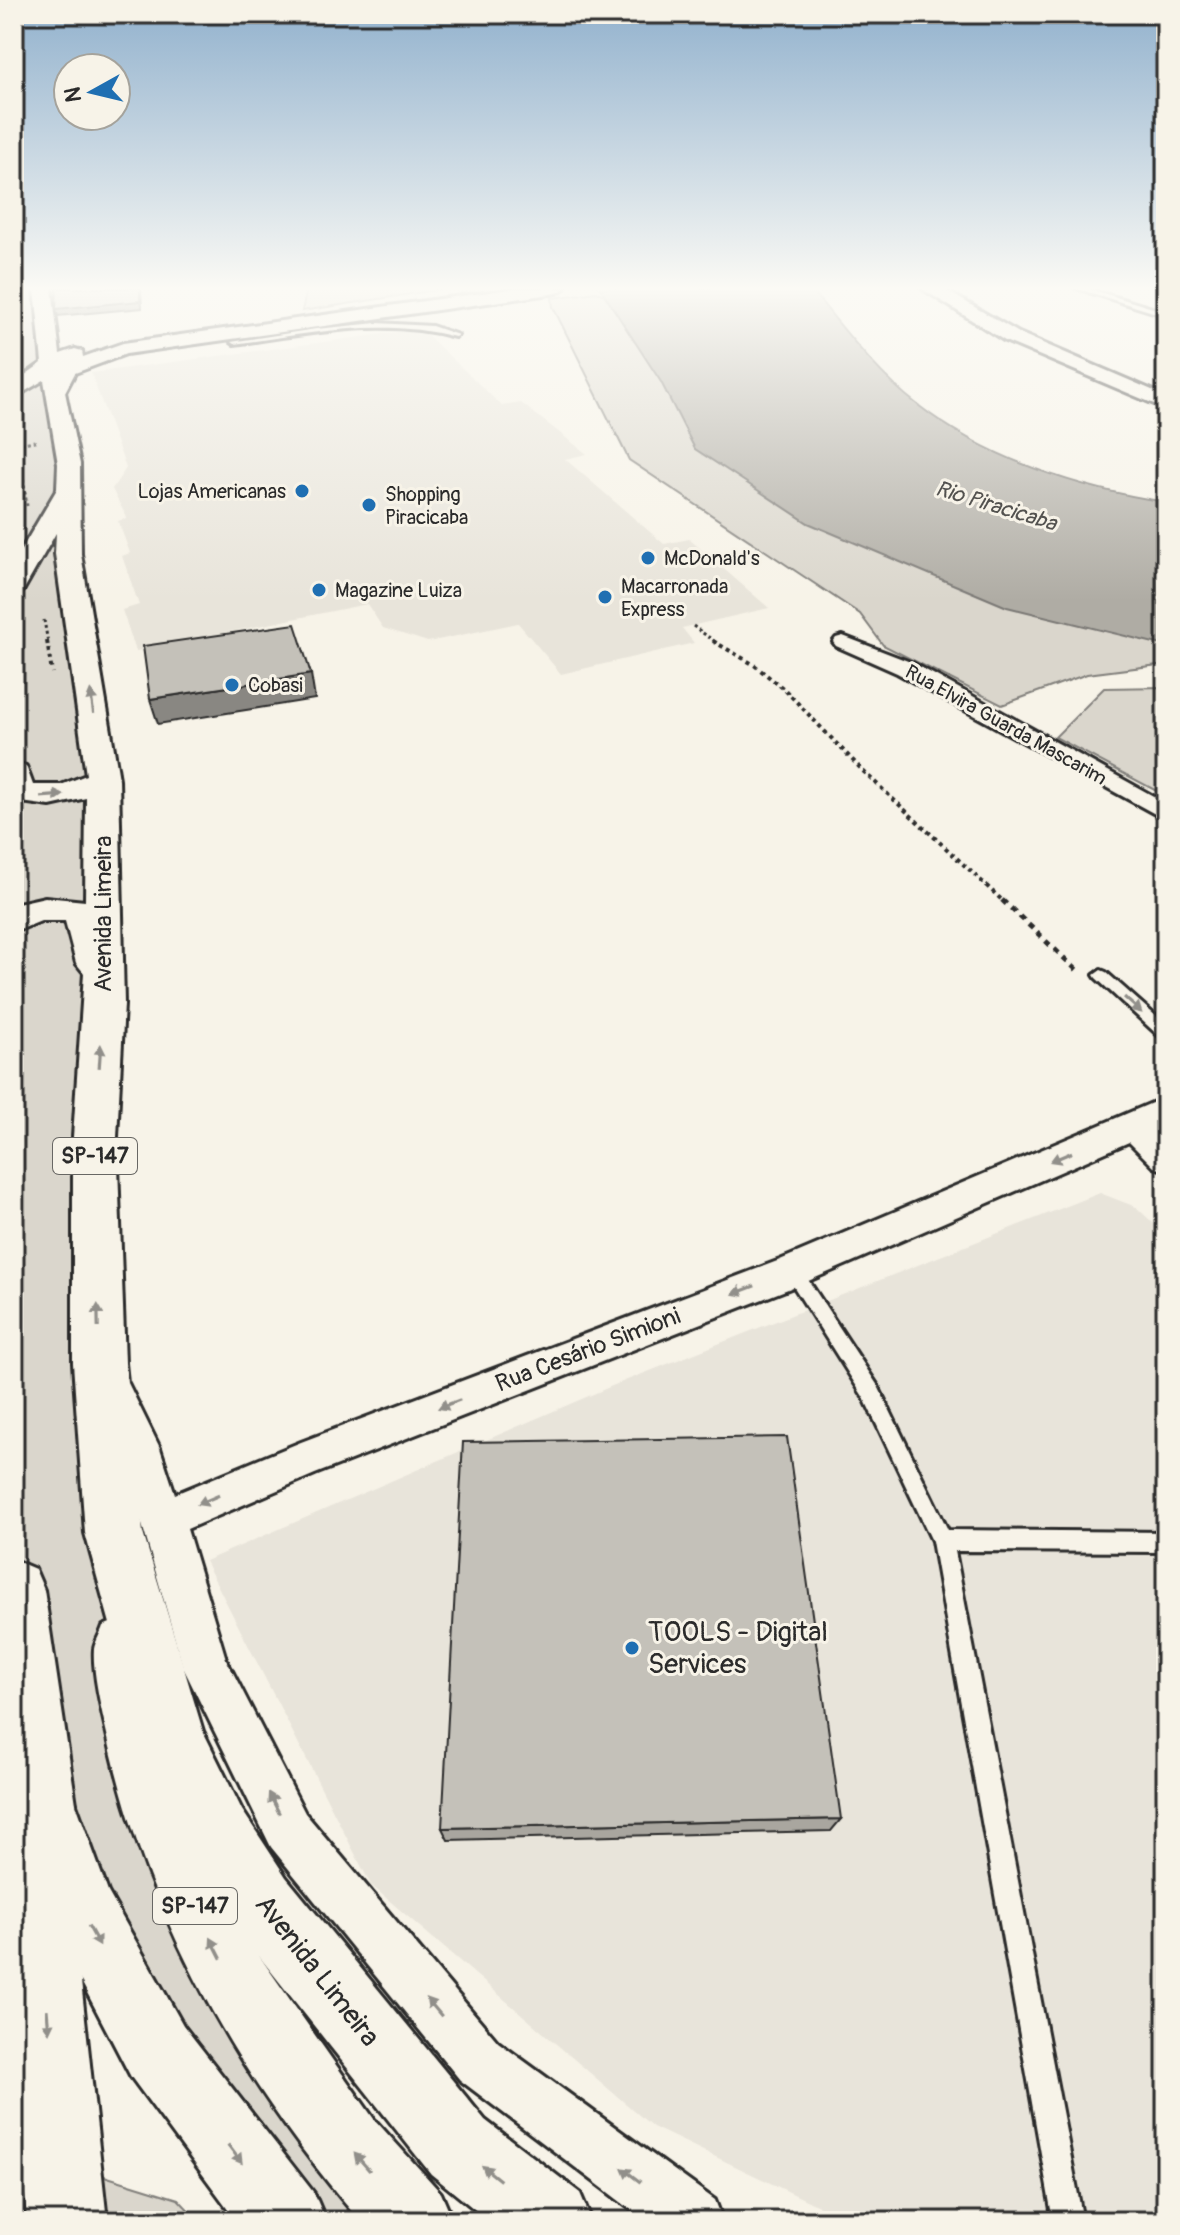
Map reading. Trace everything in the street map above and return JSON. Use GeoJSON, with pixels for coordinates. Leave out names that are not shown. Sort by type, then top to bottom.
{"type":"FeatureCollection","features":[{"type":"Feature","properties":{"kind":"main road","name":"Avenida Limeira"},"geometry":{"type":"LineString","coordinates":[[55,392],[66,438],[70,487],[68,554],[76,589],[103,779],[104,1004],[95,1137],[99,1363],[139,1526],[174,1740],[218,1834],[261,1902],[458,2147],[552,2221]]}},
{"type":"Feature","properties":{"kind":"main road"},"geometry":{"type":"LineString","coordinates":[[1141,392],[1166,403]]}},
{"type":"Feature","properties":{"kind":"main road"},"geometry":{"type":"LineString","coordinates":[[14,585],[70,487]]}},
{"type":"Feature","properties":{"kind":"main road"},"geometry":{"type":"LineString","coordinates":[[14,773],[17,791],[32,797],[76,793],[103,779]]}},
{"type":"Feature","properties":{"kind":"main road"},"geometry":{"type":"LineString","coordinates":[[14,920],[36,910],[60,907],[78,911],[87,926],[104,1004]]}},
{"type":"Feature","properties":{"kind":"main road","name":"Avenida Limeira"},"geometry":{"type":"LineString","coordinates":[[139,1526],[134,1714],[153,1789],[185,1885],[234,1983],[347,2146],[413,2221]]}},
{"type":"Feature","properties":{"kind":"main road"},"geometry":{"type":"LineString","coordinates":[[14,1590],[67,2221]]}},
{"type":"Feature","properties":{"kind":"main road"},"geometry":{"type":"LineString","coordinates":[[33,1800],[79,1910],[157,2051],[286,2221]]}},
{"type":"Feature","properties":{"kind":"street","name":"Rua Elvira Guarda Mascarim"},"geometry":{"type":"LineString","coordinates":[[843,642],[905,668],[1166,813]]}},
{"type":"Feature","properties":{"kind":"street","name":"Rua Cesário Simioni"},"geometry":{"type":"LineString","coordinates":[[139,1526],[793,1271],[1133,1127],[1166,1109]]}},
{"type":"Feature","properties":{"kind":"street"},"geometry":{"type":"LineString","coordinates":[[1133,1127],[1166,1158]]}},
{"type":"Feature","properties":{"kind":"street"},"geometry":{"type":"LineString","coordinates":[[139,1526],[288,1830],[479,2061],[694,2221]]}},
{"type":"Feature","properties":{"kind":"lane"},"geometry":{"type":"LineString","coordinates":[[1093,976],[1166,1034]]}},
{"type":"Feature","properties":{"kind":"lane"},"geometry":{"type":"LineString","coordinates":[[793,1271],[871,1392],[942,1540],[1068,2221]]}},
{"type":"Feature","properties":{"kind":"lane"},"geometry":{"type":"LineString","coordinates":[[942,1540],[1166,1542]]}},
{"type":"Feature","properties":{"kind":"path"},"geometry":{"type":"LineString","coordinates":[[18,392],[18,444],[34,550]]}},
{"type":"Feature","properties":{"kind":"path"},"geometry":{"type":"LineString","coordinates":[[18,444],[66,438]]}},
{"type":"Feature","properties":{"kind":"path"},"geometry":{"type":"LineString","coordinates":[[693,626],[753,664],[784,689],[808,717],[885,792],[1093,976]]}},
{"type":"Feature","properties":{"kind":"shaded area"},"geometry":{"type":"Polygon","coordinates":[[[14,392],[51,392],[103,779],[95,1137],[153,1789],[413,2221],[287,2221],[79,1910],[14,1590],[14,392]]]}},
{"type":"Feature","properties":{"kind":"shaded area","name":"Shopping Piracicaba"},"geometry":{"type":"Polygon","coordinates":[[[98,392],[488,392],[502,406],[521,403],[587,454],[565,459],[664,544],[689,539],[769,608],[682,628],[694,643],[561,674],[518,623],[428,642],[383,628],[367,604],[136,651],[122,610],[139,605],[122,556],[130,553],[118,521],[127,518],[112,489],[126,468],[98,392]]]}},
{"type":"Feature","properties":{"kind":"shaded area"},"geometry":{"type":"Polygon","coordinates":[[[595,392],[723,392],[1166,646],[1166,664],[1087,674],[1002,705],[883,645],[860,614],[629,460],[595,392]]]}},
{"type":"Feature","properties":{"kind":"shaded area"},"geometry":{"type":"Polygon","coordinates":[[[1166,687],[1166,796],[1055,737],[1104,688],[1166,687]]]}},
{"type":"Feature","properties":{"kind":"shaded area"},"geometry":{"type":"Polygon","coordinates":[[[1100,1193],[1136,1207],[1166,1235],[1166,2221],[850,2221],[653,2127],[371,1885],[205,1561],[612,1386],[1100,1193]]]}},
{"type":"Feature","properties":{"kind":"shaded area"},"geometry":{"type":"Polygon","coordinates":[[[14,1869],[59,2162],[178,2199],[199,2221],[14,2221],[14,1869]]]}},
{"type":"Feature","properties":{"kind":"water","name":"Rio Piracicaba"},"geometry":{"type":"Polygon","coordinates":[[[666,392],[903,392],[945,424],[1004,456],[1068,480],[1166,502],[1166,646],[1007,607],[808,523],[695,449],[666,392]]]}},
{"type":"Feature","properties":{"kind":"building"},"geometry":{"type":"Polygon","coordinates":[[[295,624],[311,674],[150,699],[143,646],[295,624]]]}},
{"type":"Feature","properties":{"kind":"building","name":"TOOLS - Digital Services"},"geometry":{"type":"Polygon","coordinates":[[[787,1437],[841,1819],[442,1828],[463,1442],[787,1437]]]}},
{"type":"Feature","properties":{"kind":"place","name":"Lojas Americanas"},"geometry":{"type":"Point","coordinates":[302,491]}},
{"type":"Feature","properties":{"kind":"place","name":"Shopping Piracicaba"},"geometry":{"type":"Point","coordinates":[369,505]}},
{"type":"Feature","properties":{"kind":"place","name":"McDonald's"},"geometry":{"type":"Point","coordinates":[648,558]}},
{"type":"Feature","properties":{"kind":"place","name":"Magazine Luiza"},"geometry":{"type":"Point","coordinates":[319,590]}},
{"type":"Feature","properties":{"kind":"place","name":"Macarronada Express"},"geometry":{"type":"Point","coordinates":[605,597]}},
{"type":"Feature","properties":{"kind":"place","name":"Cobasi"},"geometry":{"type":"Point","coordinates":[232,685]}},
{"type":"Feature","properties":{"kind":"place","name":"TOOLS - Digital Services"},"geometry":{"type":"Point","coordinates":[632,1648]}}]}
